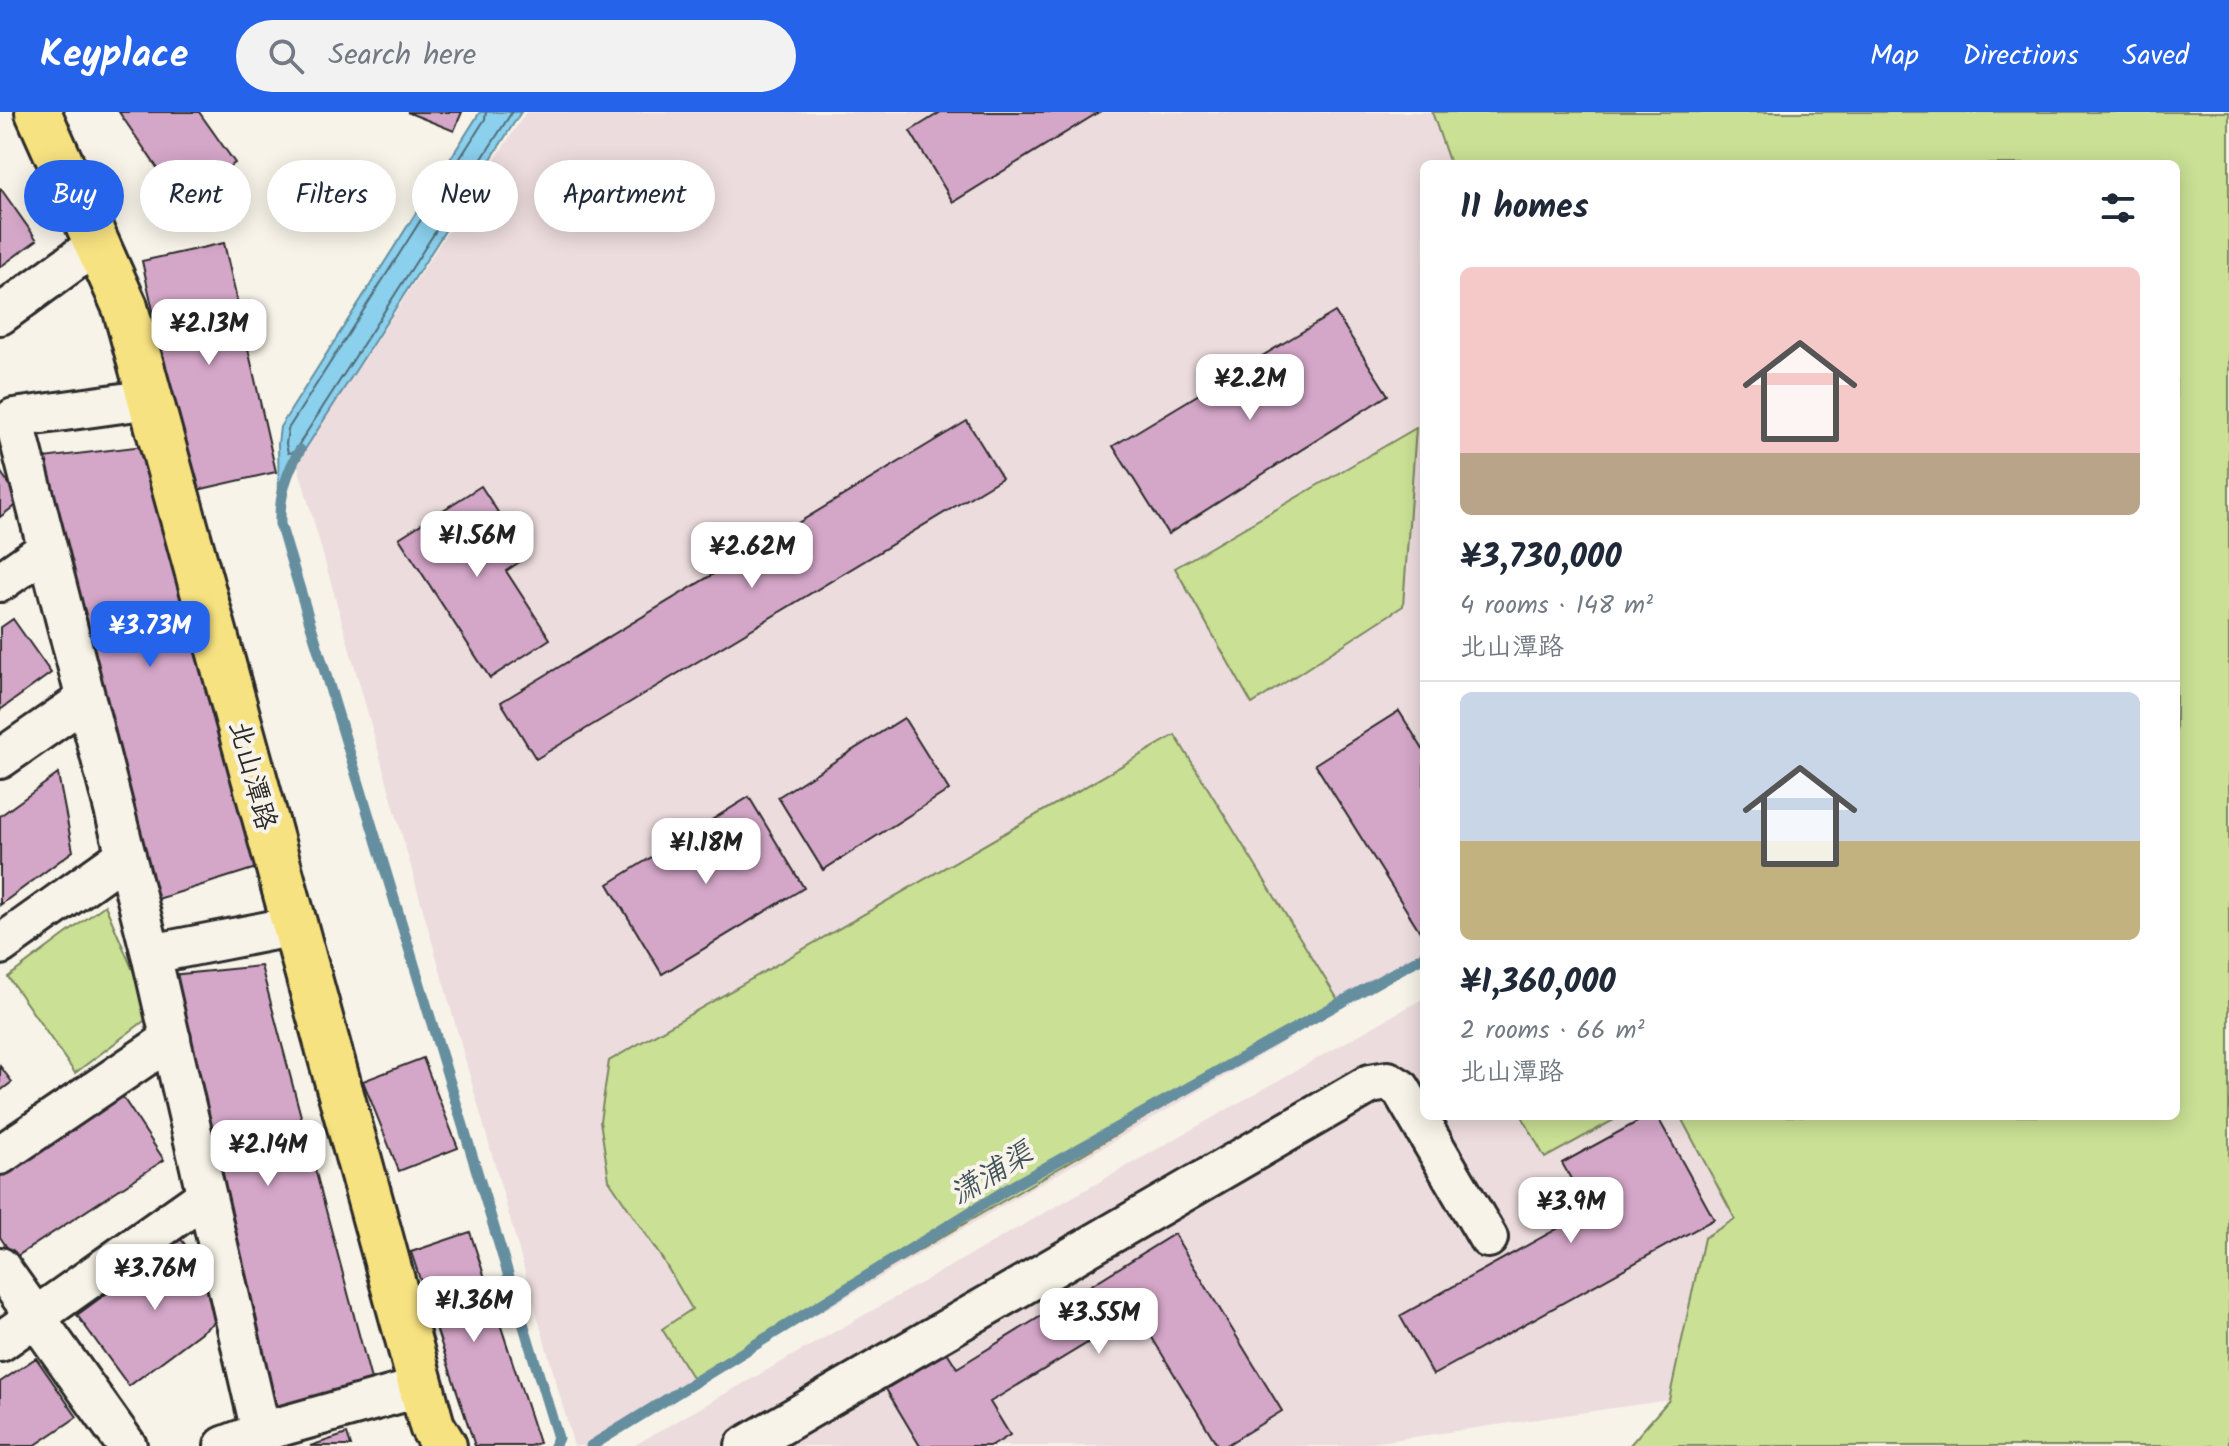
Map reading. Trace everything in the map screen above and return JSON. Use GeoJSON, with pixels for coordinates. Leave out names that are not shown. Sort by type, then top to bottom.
{"type":"FeatureCollection","features":[{"type":"Feature","properties":{"kind":"main road","name":"北山潭路"},"geometry":{"type":"LineString","coordinates":[[38,112],[125,307],[432,1426],[444,1446]]}},
{"type":"Feature","properties":{"kind":"lane"},"geometry":{"type":"LineString","coordinates":[[0,315],[97,244]]}},
{"type":"Feature","properties":{"kind":"lane"},"geometry":{"type":"LineString","coordinates":[[151,399],[7,406],[151,954],[261,1432]]}},
{"type":"Feature","properties":{"kind":"lane"},"geometry":{"type":"LineString","coordinates":[[0,582],[47,549]]}},
{"type":"Feature","properties":{"kind":"lane"},"geometry":{"type":"LineString","coordinates":[[0,759],[86,699]]}},
{"type":"Feature","properties":{"kind":"lane"},"geometry":{"type":"LineString","coordinates":[[0,945],[126,855]]}},
{"type":"Feature","properties":{"kind":"lane"},"geometry":{"type":"LineString","coordinates":[[151,954],[295,926]]}},
{"type":"Feature","properties":{"kind":"lane"},"geometry":{"type":"LineString","coordinates":[[0,1155],[171,1039]]}},
{"type":"Feature","properties":{"kind":"lane"},"geometry":{"type":"LineString","coordinates":[[745,1446],[1370,1084],[1388,1081],[1401,1089],[1488,1238]]}},
{"type":"Feature","properties":{"kind":"lane"},"geometry":{"type":"LineString","coordinates":[[0,1342],[206,1196]]}},
{"type":"Feature","properties":{"kind":"lane"},"geometry":{"type":"LineString","coordinates":[[0,1267],[127,1446]]}},
{"type":"Feature","properties":{"kind":"lane"},"geometry":{"type":"LineString","coordinates":[[224,1446],[261,1432],[422,1387]]}},
{"type":"Feature","properties":{"kind":"shaded area"},"geometry":{"type":"Polygon","coordinates":[[[526,112],[1446,112],[1459,160],[1420,160],[1420,962],[591,1446],[574,1446],[297,462],[447,232],[518,232],[518,160],[495,160],[526,112]]]}},
{"type":"Feature","properties":{"kind":"shaded area"},"geometry":{"type":"Polygon","coordinates":[[[1420,1000],[1420,1120],[1682,1120],[1735,1219],[1704,1238],[1669,1400],[1351,1446],[633,1446],[1420,1000]]]}},
{"type":"Feature","properties":{"kind":"green space"},"geometry":{"type":"Polygon","coordinates":[[[1432,112],[2229,112],[2229,1446],[1629,1446],[1669,1400],[1704,1238],[1735,1219],[1682,1120],[2180,1120],[2180,160],[1449,160],[1432,112]]]}},
{"type":"Feature","properties":{"kind":"green space"},"geometry":{"type":"Polygon","coordinates":[[[1416,428],[1403,606],[1252,704],[1175,568],[1416,428]]]}},
{"type":"Feature","properties":{"kind":"green space"},"geometry":{"type":"Polygon","coordinates":[[[1175,735],[1340,1003],[695,1382],[662,1329],[692,1309],[609,1180],[600,1121],[609,1061],[1175,735]]]}},
{"type":"Feature","properties":{"kind":"green space"},"geometry":{"type":"Polygon","coordinates":[[[105,905],[152,1015],[75,1073],[8,977],[105,905]]]}},
{"type":"Feature","properties":{"kind":"green space"},"geometry":{"type":"Polygon","coordinates":[[[1524,1120],[1614,1120],[1545,1158],[1524,1120]]]}},
{"type":"Feature","properties":{"kind":"water"},"geometry":{"type":"Polygon","coordinates":[[[480,112],[521,112],[490,160],[450,160],[480,112]]]}},
{"type":"Feature","properties":{"kind":"water"},"geometry":{"type":"Polygon","coordinates":[[[412,219],[412,232],[444,232],[297,462],[293,463],[279,499],[280,427],[412,219]]]}},
{"type":"Feature","properties":{"kind":"building"},"geometry":{"type":"Polygon","coordinates":[[[119,112],[199,112],[233,160],[152,160],[119,112]]]}},
{"type":"Feature","properties":{"kind":"building"},"geometry":{"type":"Polygon","coordinates":[[[407,112],[462,112],[454,131],[407,112]]]}},
{"type":"Feature","properties":{"kind":"building"},"geometry":{"type":"Polygon","coordinates":[[[941,112],[1099,112],[953,202],[910,131],[941,112]]]}},
{"type":"Feature","properties":{"kind":"building"},"geometry":{"type":"Polygon","coordinates":[[[0,190],[24,222],[24,232],[31,232],[37,240],[0,267],[0,190]]]}},
{"type":"Feature","properties":{"kind":"building"},"geometry":{"type":"Polygon","coordinates":[[[224,243],[276,472],[193,491],[142,261],[224,243]]]}},
{"type":"Feature","properties":{"kind":"building"},"geometry":{"type":"Polygon","coordinates":[[[1335,312],[1388,395],[1168,534],[1113,446],[1335,312]]]}},
{"type":"Feature","properties":{"kind":"building"},"geometry":{"type":"Polygon","coordinates":[[[967,421],[1002,478],[536,759],[501,702],[967,421]]]}},
{"type":"Feature","properties":{"kind":"building"},"geometry":{"type":"Polygon","coordinates":[[[143,446],[256,868],[158,899],[43,458],[143,446]]]}},
{"type":"Feature","properties":{"kind":"building"},"geometry":{"type":"Polygon","coordinates":[[[0,471],[21,501],[0,517],[0,471]]]}},
{"type":"Feature","properties":{"kind":"building"},"geometry":{"type":"Polygon","coordinates":[[[481,486],[527,557],[506,571],[550,639],[490,678],[399,538],[481,486]]]}},
{"type":"Feature","properties":{"kind":"building"},"geometry":{"type":"Polygon","coordinates":[[[13,619],[51,673],[0,710],[0,628],[13,619]]]}},
{"type":"Feature","properties":{"kind":"building"},"geometry":{"type":"Polygon","coordinates":[[[1399,711],[1420,745],[1420,932],[1315,764],[1399,711]]]}},
{"type":"Feature","properties":{"kind":"building"},"geometry":{"type":"Polygon","coordinates":[[[904,718],[949,790],[823,870],[778,797],[904,718]]]}},
{"type":"Feature","properties":{"kind":"building"},"geometry":{"type":"Polygon","coordinates":[[[58,774],[73,851],[0,905],[0,816],[58,774]]]}},
{"type":"Feature","properties":{"kind":"building"},"geometry":{"type":"Polygon","coordinates":[[[749,797],[804,888],[662,974],[608,884],[749,797]]]}},
{"type":"Feature","properties":{"kind":"building"},"geometry":{"type":"Polygon","coordinates":[[[261,966],[373,1387],[276,1418],[161,976],[261,966]]]}},
{"type":"Feature","properties":{"kind":"building"},"geometry":{"type":"Polygon","coordinates":[[[423,1058],[458,1148],[399,1171],[363,1081],[423,1058]]]}},
{"type":"Feature","properties":{"kind":"building"},"geometry":{"type":"Polygon","coordinates":[[[0,1066],[12,1082],[0,1091],[0,1066]]]}},
{"type":"Feature","properties":{"kind":"building"},"geometry":{"type":"Polygon","coordinates":[[[120,1093],[164,1160],[14,1258],[0,1237],[0,1171],[120,1093]]]}},
{"type":"Feature","properties":{"kind":"building"},"geometry":{"type":"Polygon","coordinates":[[[1641,1120],[1659,1120],[1714,1219],[1433,1375],[1400,1316],[1589,1211],[1562,1163],[1641,1120]]]}},
{"type":"Feature","properties":{"kind":"building"},"geometry":{"type":"Polygon","coordinates":[[[470,1232],[539,1443],[530,1446],[475,1446],[411,1252],[470,1232]]]}},
{"type":"Feature","properties":{"kind":"building"},"geometry":{"type":"Polygon","coordinates":[[[1174,1234],[1282,1411],[1225,1446],[1218,1446],[1137,1313],[990,1402],[1010,1435],[992,1446],[920,1446],[886,1389],[947,1352],[957,1368],[1174,1234]]]}},
{"type":"Feature","properties":{"kind":"building"},"geometry":{"type":"Polygon","coordinates":[[[181,1239],[232,1309],[129,1386],[77,1315],[181,1239]]]}},
{"type":"Feature","properties":{"kind":"building"},"geometry":{"type":"Polygon","coordinates":[[[36,1358],[77,1417],[34,1446],[0,1446],[0,1382],[36,1358]]]}},
{"type":"Feature","properties":{"kind":"building"},"geometry":{"type":"Polygon","coordinates":[[[347,1434],[351,1446],[310,1446],[347,1434]]]}},
{"type":"Feature","properties":{"kind":"waterway"},"geometry":{"type":"LineString","coordinates":[[300,450],[284,485],[280,524],[558,1438],[554,1446]]}},
{"type":"Feature","properties":{"kind":"waterway","name":"潇浦渠"},"geometry":{"type":"LineString","coordinates":[[591,1446],[1016,1184],[1420,958]]}}]}
